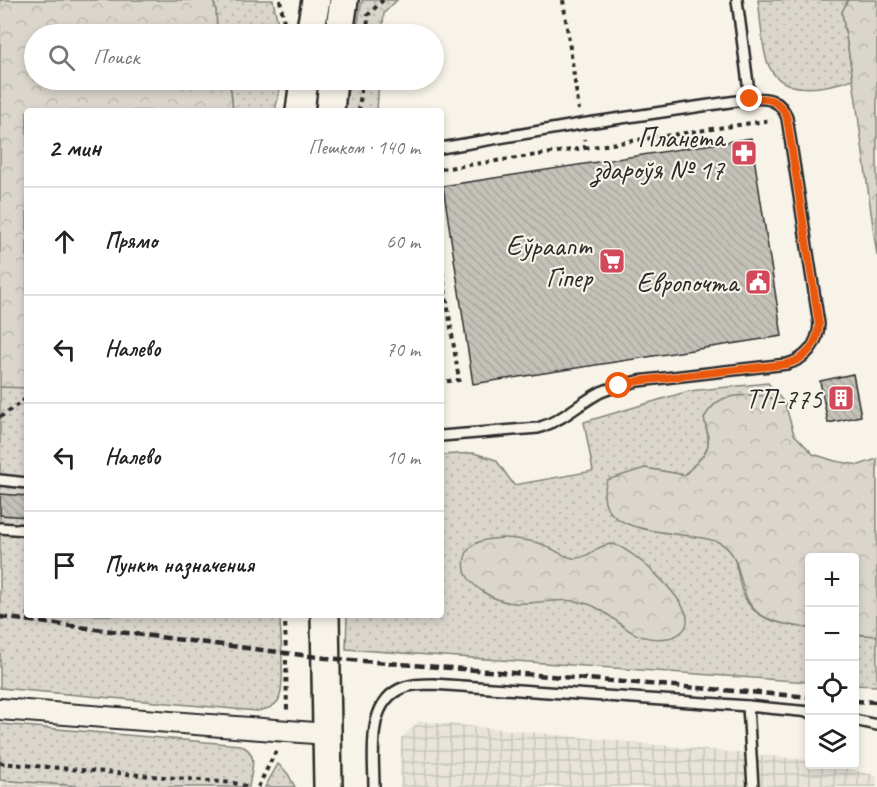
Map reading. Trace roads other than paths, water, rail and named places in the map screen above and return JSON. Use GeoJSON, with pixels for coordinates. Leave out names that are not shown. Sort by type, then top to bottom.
{"type":"FeatureCollection","features":[{"type":"Feature","properties":{"kind":"main road"},"geometry":{"type":"LineString","coordinates":[[312,24],[316,0]]}},
{"type":"Feature","properties":{"kind":"main road"},"geometry":{"type":"LineString","coordinates":[[340,24],[344,0]]}},
{"type":"Feature","properties":{"kind":"main road"},"geometry":{"type":"LineString","coordinates":[[300,108],[303,90]]}},
{"type":"Feature","properties":{"kind":"main road"},"geometry":{"type":"LineString","coordinates":[[330,108],[332,90]]}},
{"type":"Feature","properties":{"kind":"main road"},"geometry":{"type":"LineString","coordinates":[[311,618],[308,732],[313,787]]}},
{"type":"Feature","properties":{"kind":"main road"},"geometry":{"type":"LineString","coordinates":[[325,618],[308,732],[328,787]]}},
{"type":"Feature","properties":{"kind":"street"},"geometry":{"type":"LineString","coordinates":[[0,709],[308,732]]}},
{"type":"Feature","properties":{"kind":"lane"},"geometry":{"type":"LineString","coordinates":[[737,0],[750,99]]}},
{"type":"Feature","properties":{"kind":"lane"},"geometry":{"type":"LineString","coordinates":[[444,147],[750,99],[774,100],[781,105],[787,118],[819,324],[815,341],[804,357],[787,364],[638,381],[602,392],[554,423],[538,428],[444,436]]}},
{"type":"Feature","properties":{"kind":"lane"},"geometry":{"type":"LineString","coordinates":[[0,480],[24,483]]}},
{"type":"Feature","properties":{"kind":"lane"},"geometry":{"type":"LineString","coordinates":[[0,528],[24,530]]}},
{"type":"Feature","properties":{"kind":"lane"},"geometry":{"type":"LineString","coordinates":[[374,787],[376,719],[382,705],[393,692],[406,686],[433,684],[805,712]]}},
{"type":"Feature","properties":{"kind":"lane"},"geometry":{"type":"LineString","coordinates":[[748,706],[753,787]]}},
{"type":"Feature","properties":{"kind":"lane"},"geometry":{"type":"LineString","coordinates":[[859,721],[877,725]]}},
{"type":"Feature","properties":{"kind":"railway"},"geometry":{"type":"LineString","coordinates":[[0,617],[326,658],[805,697]]}},
{"type":"Feature","properties":{"kind":"railway"},"geometry":{"type":"LineString","coordinates":[[859,701],[877,702]]}},
{"type":"Feature","properties":{"kind":"place","name":"Планета здароўя № 17"},"geometry":{"type":"Point","coordinates":[744,153]}},
{"type":"Feature","properties":{"kind":"place","name":"Еўраапт Гіпер"},"geometry":{"type":"Point","coordinates":[612,261]}},
{"type":"Feature","properties":{"kind":"place","name":"Европочта"},"geometry":{"type":"Point","coordinates":[758,282]}},
{"type":"Feature","properties":{"kind":"place","name":"ТП-775"},"geometry":{"type":"Point","coordinates":[841,398]}}]}
